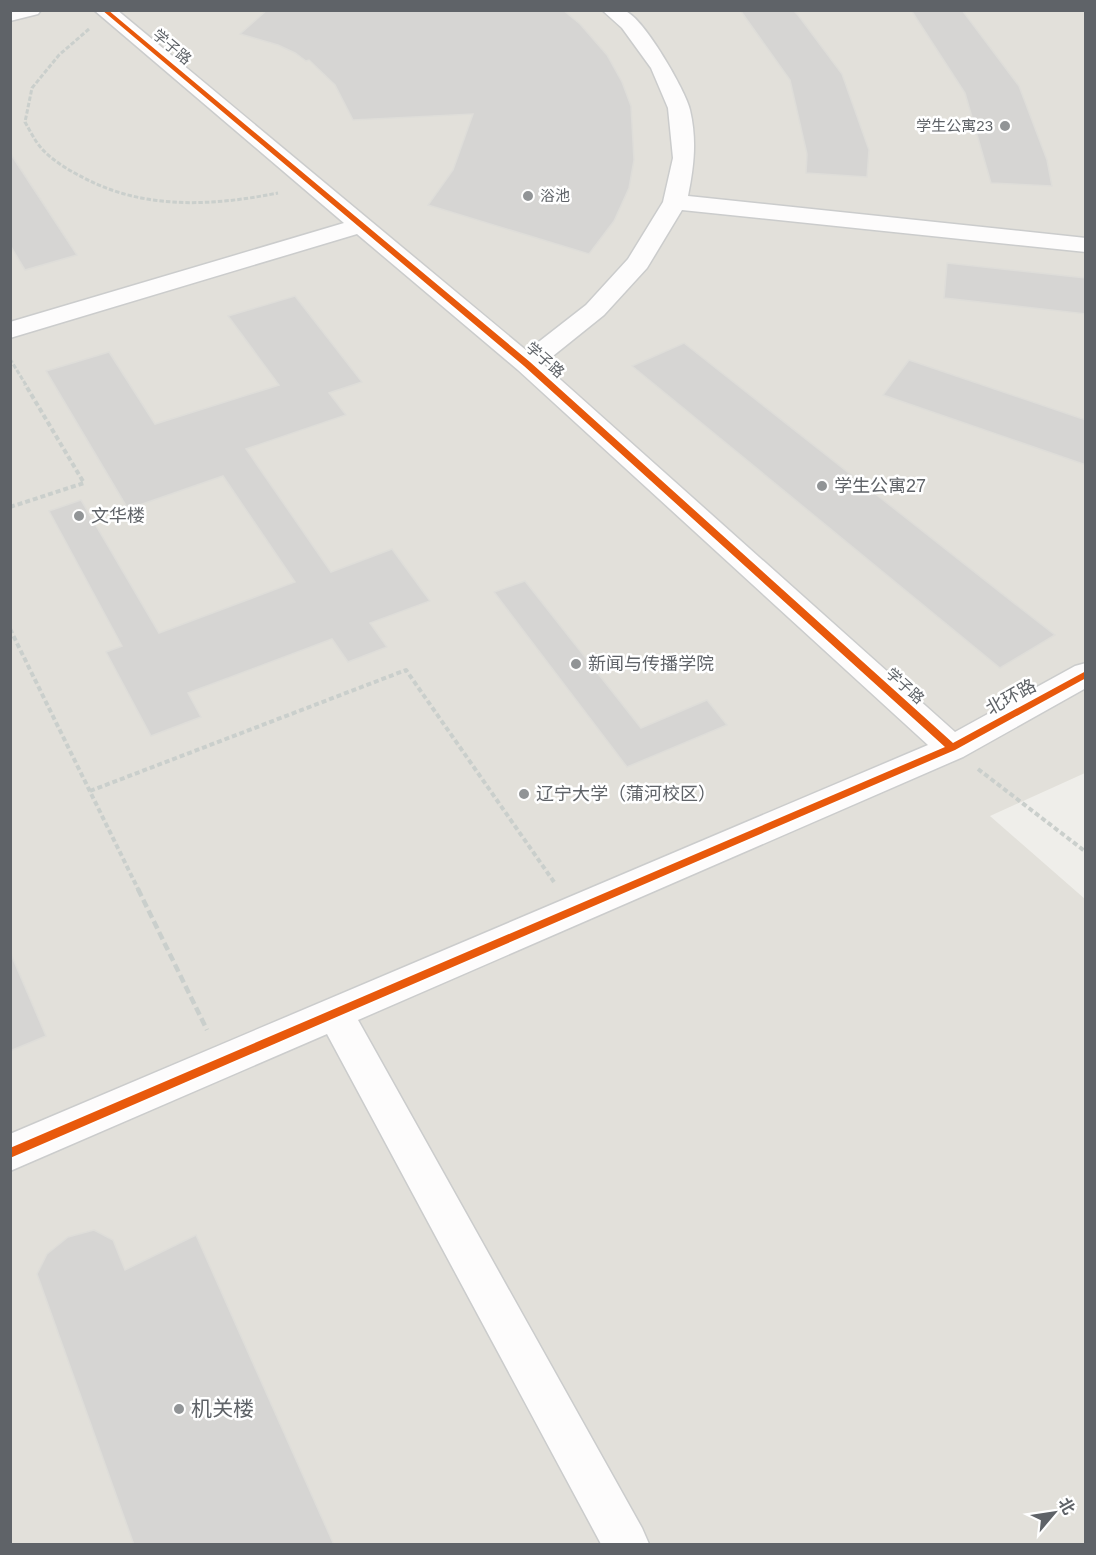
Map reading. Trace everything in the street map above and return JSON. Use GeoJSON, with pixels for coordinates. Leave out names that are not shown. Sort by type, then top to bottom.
{"type":"FeatureCollection","features":[{"type":"Feature","properties":{"kind":"street"},"geometry":{"type":"LineString","coordinates":[[10,15],[31,10]]}},
{"type":"Feature","properties":{"kind":"street"},"geometry":{"type":"LineString","coordinates":[[527,364],[595,310],[638,263],[675,202],[684,159],[679,108],[661,68],[629,24],[612,10]]}},
{"type":"Feature","properties":{"kind":"street","name":"学子路"},"geometry":{"type":"LineString","coordinates":[[110,15],[527,364],[952,748]]}},
{"type":"Feature","properties":{"kind":"street"},"geometry":{"type":"LineString","coordinates":[[675,202],[1086,245]]}},
{"type":"Feature","properties":{"kind":"street"},"geometry":{"type":"LineString","coordinates":[[10,330],[361,225]]}},
{"type":"Feature","properties":{"kind":"street","name":"北环路"},"geometry":{"type":"LineString","coordinates":[[10,1153],[952,748],[1086,674]]}},
{"type":"Feature","properties":{"kind":"street"},"geometry":{"type":"LineString","coordinates":[[335,1014],[626,1545]]}},
{"type":"Feature","properties":{"kind":"path"},"geometry":{"type":"LineString","coordinates":[[110,15],[59,55],[32,88],[25,122],[44,152],[86,181],[138,200],[202,205],[268,195],[313,184]]}},
{"type":"Feature","properties":{"kind":"path"},"geometry":{"type":"LineString","coordinates":[[10,360],[84,483],[10,507]]}},
{"type":"Feature","properties":{"kind":"path"},"geometry":{"type":"LineString","coordinates":[[10,629],[222,1062]]}},
{"type":"Feature","properties":{"kind":"path"},"geometry":{"type":"LineString","coordinates":[[90,791],[406,670],[574,911]]}},
{"type":"Feature","properties":{"kind":"path"},"geometry":{"type":"LineString","coordinates":[[952,748],[1086,852]]}},
{"type":"Feature","properties":{"kind":"shaded area","name":"辽宁大学（蒲河校区）"},"geometry":{"type":"Polygon","coordinates":[[[11,11],[1085,11],[1085,773],[990,816],[1085,899],[1085,1544],[11,1544],[11,11]]]}},
{"type":"Feature","properties":{"kind":"building"},"geometry":{"type":"Polygon","coordinates":[[[267,10],[563,10],[580,24],[607,55],[622,82],[631,106],[634,160],[629,188],[614,221],[589,254],[428,205],[453,170],[473,114],[353,120],[335,85],[309,60],[306,61],[278,45],[240,34],[267,10]]]}},
{"type":"Feature","properties":{"kind":"building"},"geometry":{"type":"Polygon","coordinates":[[[740,10],[793,10],[798,15],[842,74],[869,150],[867,177],[806,173],[807,154],[790,80],[740,10]]]}},
{"type":"Feature","properties":{"kind":"building","name":"学生公寓23"},"geometry":{"type":"Polygon","coordinates":[[[911,10],[962,10],[1019,86],[1047,160],[1052,186],[991,183],[965,93],[911,10]]]}},
{"type":"Feature","properties":{"kind":"building"},"geometry":{"type":"Polygon","coordinates":[[[10,153],[77,255],[25,270],[10,245],[10,153]]]}},
{"type":"Feature","properties":{"kind":"building"},"geometry":{"type":"Polygon","coordinates":[[[947,263],[1086,278],[1086,314],[944,298],[947,263]]]}},
{"type":"Feature","properties":{"kind":"building","name":"文华楼"},"geometry":{"type":"Polygon","coordinates":[[[295,296],[362,382],[329,393],[346,415],[246,449],[331,572],[392,549],[430,601],[370,623],[387,647],[348,662],[332,639],[188,693],[201,717],[151,736],[106,652],[122,646],[49,511],[81,500],[159,633],[295,582],[223,476],[128,509],[46,371],[109,352],[155,424],[279,385],[228,316],[295,296]]]}},
{"type":"Feature","properties":{"kind":"building","name":"学生公寓27"},"geometry":{"type":"Polygon","coordinates":[[[684,343],[1055,635],[1000,668],[632,366],[684,343]]]}},
{"type":"Feature","properties":{"kind":"building"},"geometry":{"type":"Polygon","coordinates":[[[909,360],[1086,420],[1086,465],[883,395],[909,360]]]}},
{"type":"Feature","properties":{"kind":"building","name":"新闻与传播学院"},"geometry":{"type":"Polygon","coordinates":[[[525,581],[641,728],[707,700],[727,725],[627,767],[494,592],[525,581]]]}},
{"type":"Feature","properties":{"kind":"building"},"geometry":{"type":"Polygon","coordinates":[[[10,952],[46,1036],[10,1051],[10,952]]]}},
{"type":"Feature","properties":{"kind":"building","name":"机关楼"},"geometry":{"type":"Polygon","coordinates":[[[94,1230],[113,1240],[125,1270],[196,1235],[334,1545],[134,1545],[37,1274],[47,1254],[68,1237],[94,1230]]]}},
{"type":"Feature","properties":{"kind":"cycle path"},"geometry":{"type":"LineString","coordinates":[[104,10],[527,364],[952,748]]}},
{"type":"Feature","properties":{"kind":"cycle path"},"geometry":{"type":"LineString","coordinates":[[10,1153],[952,748],[1086,674]]}},
{"type":"Feature","properties":{"kind":"place","name":"学生公寓23"},"geometry":{"type":"Point","coordinates":[1005,126]}},
{"type":"Feature","properties":{"kind":"place","name":"浴池"},"geometry":{"type":"Point","coordinates":[528,196]}},
{"type":"Feature","properties":{"kind":"place","name":"学生公寓27"},"geometry":{"type":"Point","coordinates":[822,486]}},
{"type":"Feature","properties":{"kind":"place","name":"文华楼"},"geometry":{"type":"Point","coordinates":[79,516]}},
{"type":"Feature","properties":{"kind":"place","name":"新闻与传播学院"},"geometry":{"type":"Point","coordinates":[576,664]}},
{"type":"Feature","properties":{"kind":"place","name":"辽宁大学（蒲河校区）"},"geometry":{"type":"Point","coordinates":[524,794]}},
{"type":"Feature","properties":{"kind":"place","name":"机关楼"},"geometry":{"type":"Point","coordinates":[179,1409]}}]}
